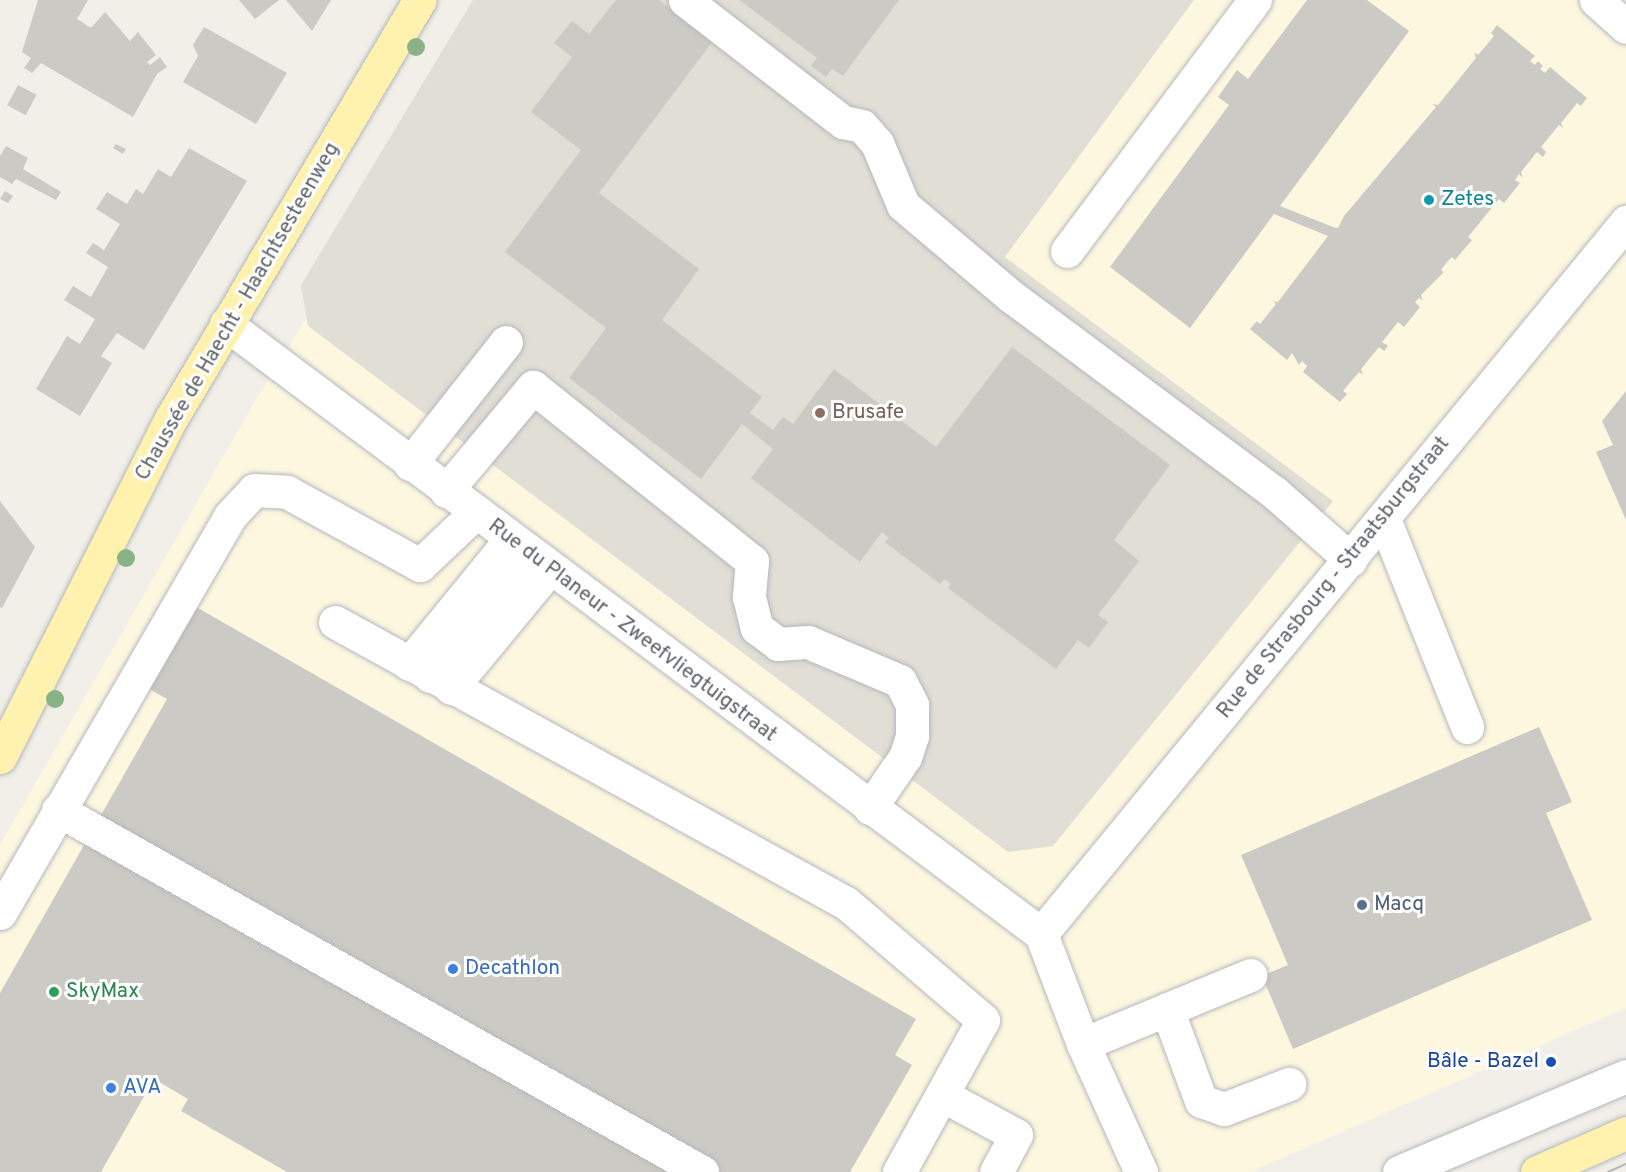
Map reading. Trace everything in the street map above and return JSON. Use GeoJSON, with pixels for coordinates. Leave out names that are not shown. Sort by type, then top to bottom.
{"type":"FeatureCollection","features":[{"type":"Feature","properties":{"kind":"main road","name":"Chaussée de Haecht - Haachtsesteenweg"},"geometry":{"type":"LineString","coordinates":[[0,757],[172,417],[420,0]]}},
{"type":"Feature","properties":{"kind":"main road"},"geometry":{"type":"LineString","coordinates":[[1537,1172],[1626,1133]]}},
{"type":"Feature","properties":{"kind":"street"},"geometry":{"type":"LineString","coordinates":[[685,0],[843,122],[862,126],[877,143],[903,205],[1012,297],[1275,493],[1351,560]]}},
{"type":"Feature","properties":{"kind":"street"},"geometry":{"type":"LineString","coordinates":[[1067,251],[1255,0]]}},
{"type":"Feature","properties":{"kind":"street"},"geometry":{"type":"LineString","coordinates":[[1596,0],[1626,27]]}},
{"type":"Feature","properties":{"kind":"street","name":"Rue de Strasbourg - Straatsburgstraat"},"geometry":{"type":"LineString","coordinates":[[1041,934],[1351,560],[1626,222]]}},
{"type":"Feature","properties":{"kind":"street","name":"Rue du Planeur - Zweefvliegtuigstraat"},"geometry":{"type":"LineString","coordinates":[[226,324],[530,555],[1041,934]]}},
{"type":"Feature","properties":{"kind":"street"},"geometry":{"type":"LineString","coordinates":[[410,464],[506,342]]}},
{"type":"Feature","properties":{"kind":"street"},"geometry":{"type":"LineString","coordinates":[[446,492],[533,387],[752,561],[749,597],[757,628],[778,645],[808,642],[900,681],[912,705],[912,736],[905,757],[870,808]]}},
{"type":"Feature","properties":{"kind":"street"},"geometry":{"type":"LineString","coordinates":[[0,913],[230,516],[254,490],[287,492],[420,566],[475,513]]}},
{"type":"Feature","properties":{"kind":"street"},"geometry":{"type":"LineString","coordinates":[[1384,519],[1467,728]]}},
{"type":"Feature","properties":{"kind":"street"},"geometry":{"type":"LineString","coordinates":[[430,676],[530,555]]}},
{"type":"Feature","properties":{"kind":"street"},"geometry":{"type":"LineString","coordinates":[[430,676],[530,555]]}},
{"type":"Feature","properties":{"kind":"street"},"geometry":{"type":"LineString","coordinates":[[335,622],[846,903],[983,1020],[899,1172]]}},
{"type":"Feature","properties":{"kind":"street"},"geometry":{"type":"LineString","coordinates":[[58,810],[702,1172]]}},
{"type":"Feature","properties":{"kind":"street"},"geometry":{"type":"LineString","coordinates":[[1041,934],[1083,1044],[1141,1172]]}},
{"type":"Feature","properties":{"kind":"street"},"geometry":{"type":"LineString","coordinates":[[1083,1044],[1250,975]]}},
{"type":"Feature","properties":{"kind":"street"},"geometry":{"type":"LineString","coordinates":[[1167,1009],[1201,1101],[1224,1109],[1289,1084]]}},
{"type":"Feature","properties":{"kind":"street"},"geometry":{"type":"LineString","coordinates":[[1399,1172],[1626,1076]]}},
{"type":"Feature","properties":{"kind":"street"},"geometry":{"type":"LineString","coordinates":[[942,1095],[1016,1135],[996,1172]]}},
{"type":"Feature","properties":{"kind":"shaded area","name":"Brusafe"},"geometry":{"type":"Polygon","coordinates":[[[473,0],[1194,0],[1005,257],[1333,501],[1053,846],[1008,852],[308,326],[301,285],[473,0]]]}},
{"type":"Feature","properties":{"kind":"shaded area"},"geometry":{"type":"Polygon","coordinates":[[[501,0],[1626,0],[1626,1008],[1250,1172],[0,1172],[0,845],[254,403],[501,0]]]}},
{"type":"Feature","properties":{"kind":"building"},"geometry":{"type":"Polygon","coordinates":[[[38,0],[88,0],[77,19],[91,28],[105,12],[130,41],[138,32],[156,55],[147,62],[150,65],[160,57],[167,67],[157,74],[133,117],[41,63],[32,73],[24,68],[31,58],[22,52],[38,0]]]}},
{"type":"Feature","properties":{"kind":"building"},"geometry":{"type":"Polygon","coordinates":[[[239,0],[279,0],[255,19],[239,0]]]}},
{"type":"Feature","properties":{"kind":"building"},"geometry":{"type":"Polygon","coordinates":[[[286,0],[331,0],[312,31],[286,0]]]}},
{"type":"Feature","properties":{"kind":"building"},"geometry":{"type":"Polygon","coordinates":[[[616,0],[659,0],[713,41],[599,193],[699,269],[662,320],[762,397],[750,413],[773,430],[783,417],[793,424],[834,369],[936,447],[1012,347],[1170,465],[1114,540],[1139,561],[1098,615],[1108,622],[1089,648],[1078,640],[1056,669],[948,588],[951,584],[944,579],[940,584],[885,542],[889,538],[882,532],[860,562],[751,478],[773,449],[742,424],[701,479],[569,378],[606,328],[505,252],[581,150],[531,112],[572,57],[554,43],[572,21],[589,34],[616,0]]]}},
{"type":"Feature","properties":{"kind":"building"},"geometry":{"type":"Polygon","coordinates":[[[739,0],[899,0],[843,76],[832,69],[826,77],[811,66],[817,58],[739,0]]]}},
{"type":"Feature","properties":{"kind":"building","name":"Zetes"},"geometry":{"type":"Polygon","coordinates":[[[1307,0],[1367,0],[1409,31],[1280,206],[1333,227],[1338,228],[1344,216],[1436,107],[1432,104],[1438,105],[1476,58],[1474,52],[1478,55],[1494,36],[1491,33],[1497,25],[1535,56],[1530,61],[1535,65],[1538,61],[1543,66],[1540,69],[1545,73],[1550,67],[1587,98],[1581,106],[1577,103],[1561,123],[1563,128],[1559,125],[1541,147],[1546,152],[1543,157],[1537,152],[1521,172],[1523,178],[1519,174],[1515,180],[1520,183],[1504,203],[1499,199],[1468,237],[1472,240],[1455,260],[1452,257],[1447,262],[1441,270],[1444,272],[1421,295],[1422,300],[1419,298],[1415,302],[1420,307],[1404,327],[1398,322],[1382,342],[1388,346],[1384,351],[1379,347],[1361,369],[1363,375],[1359,372],[1343,391],[1347,394],[1340,402],[1303,372],[1307,366],[1302,361],[1299,365],[1292,353],[1287,360],[1250,329],[1257,321],[1260,324],[1276,304],[1273,301],[1278,302],[1328,236],[1274,214],[1190,328],[1110,267],[1229,105],[1218,97],[1237,70],[1248,79],[1307,0]]]}},
{"type":"Feature","properties":{"kind":"building"},"geometry":{"type":"Polygon","coordinates":[[[204,27],[287,73],[256,124],[183,82],[198,56],[193,45],[204,27]]]}},
{"type":"Feature","properties":{"kind":"building"},"geometry":{"type":"Polygon","coordinates":[[[18,85],[37,95],[26,115],[7,105],[18,85]]]}},
{"type":"Feature","properties":{"kind":"building"},"geometry":{"type":"Polygon","coordinates":[[[116,144],[126,149],[123,154],[113,148],[116,144]]]}},
{"type":"Feature","properties":{"kind":"building"},"geometry":{"type":"Polygon","coordinates":[[[6,146],[28,158],[23,169],[61,192],[56,200],[16,179],[12,184],[0,177],[0,156],[6,146]]]}},
{"type":"Feature","properties":{"kind":"building"},"geometry":{"type":"Polygon","coordinates":[[[189,148],[247,181],[144,350],[117,333],[101,356],[112,363],[80,416],[36,389],[67,336],[80,344],[95,319],[64,300],[73,286],[91,297],[108,267],[86,253],[93,243],[104,250],[120,224],[96,209],[107,192],[127,204],[136,189],[143,194],[158,169],[171,177],[189,148]]]}},
{"type":"Feature","properties":{"kind":"building"},"geometry":{"type":"Polygon","coordinates":[[[5,191],[13,196],[8,203],[0,199],[5,191]]]}},
{"type":"Feature","properties":{"kind":"building"},"geometry":{"type":"Polygon","coordinates":[[[1626,391],[1626,520],[1596,452],[1613,445],[1602,421],[1626,391]]]}},
{"type":"Feature","properties":{"kind":"building"},"geometry":{"type":"Polygon","coordinates":[[[0,501],[35,547],[2,608],[0,607],[0,501]]]}},
{"type":"Feature","properties":{"kind":"building"},"geometry":{"type":"Polygon","coordinates":[[[191,604],[916,1019],[895,1055],[912,1065],[850,1172],[287,1172],[181,1111],[188,1099],[154,1079],[101,1172],[0,1172],[0,993],[167,699],[144,686],[191,604]]]}},
{"type":"Feature","properties":{"kind":"building"},"geometry":{"type":"Polygon","coordinates":[[[1539,727],[1572,802],[1546,813],[1592,920],[1293,1049],[1262,976],[1288,965],[1241,855],[1539,727]]]}},
{"type":"Feature","properties":{"kind":"tram line"},"geometry":{"type":"LineString","coordinates":[[1608,1172],[1626,1164]]}},
{"type":"Feature","properties":{"kind":"place","name":"Zetes"},"geometry":{"type":"Point","coordinates":[1429,200]}},
{"type":"Feature","properties":{"kind":"place","name":"Brusafe"},"geometry":{"type":"Point","coordinates":[820,413]}},
{"type":"Feature","properties":{"kind":"place","name":"Macq"},"geometry":{"type":"Point","coordinates":[1362,905]}},
{"type":"Feature","properties":{"kind":"place","name":"Decathlon"},"geometry":{"type":"Point","coordinates":[453,969]}},
{"type":"Feature","properties":{"kind":"place","name":"SkyMax"},"geometry":{"type":"Point","coordinates":[54,992]}},
{"type":"Feature","properties":{"kind":"place","name":"Bâle - Bazel"},"geometry":{"type":"Point","coordinates":[1551,1062]}},
{"type":"Feature","properties":{"kind":"place","name":"AVA"},"geometry":{"type":"Point","coordinates":[111,1088]}}]}
